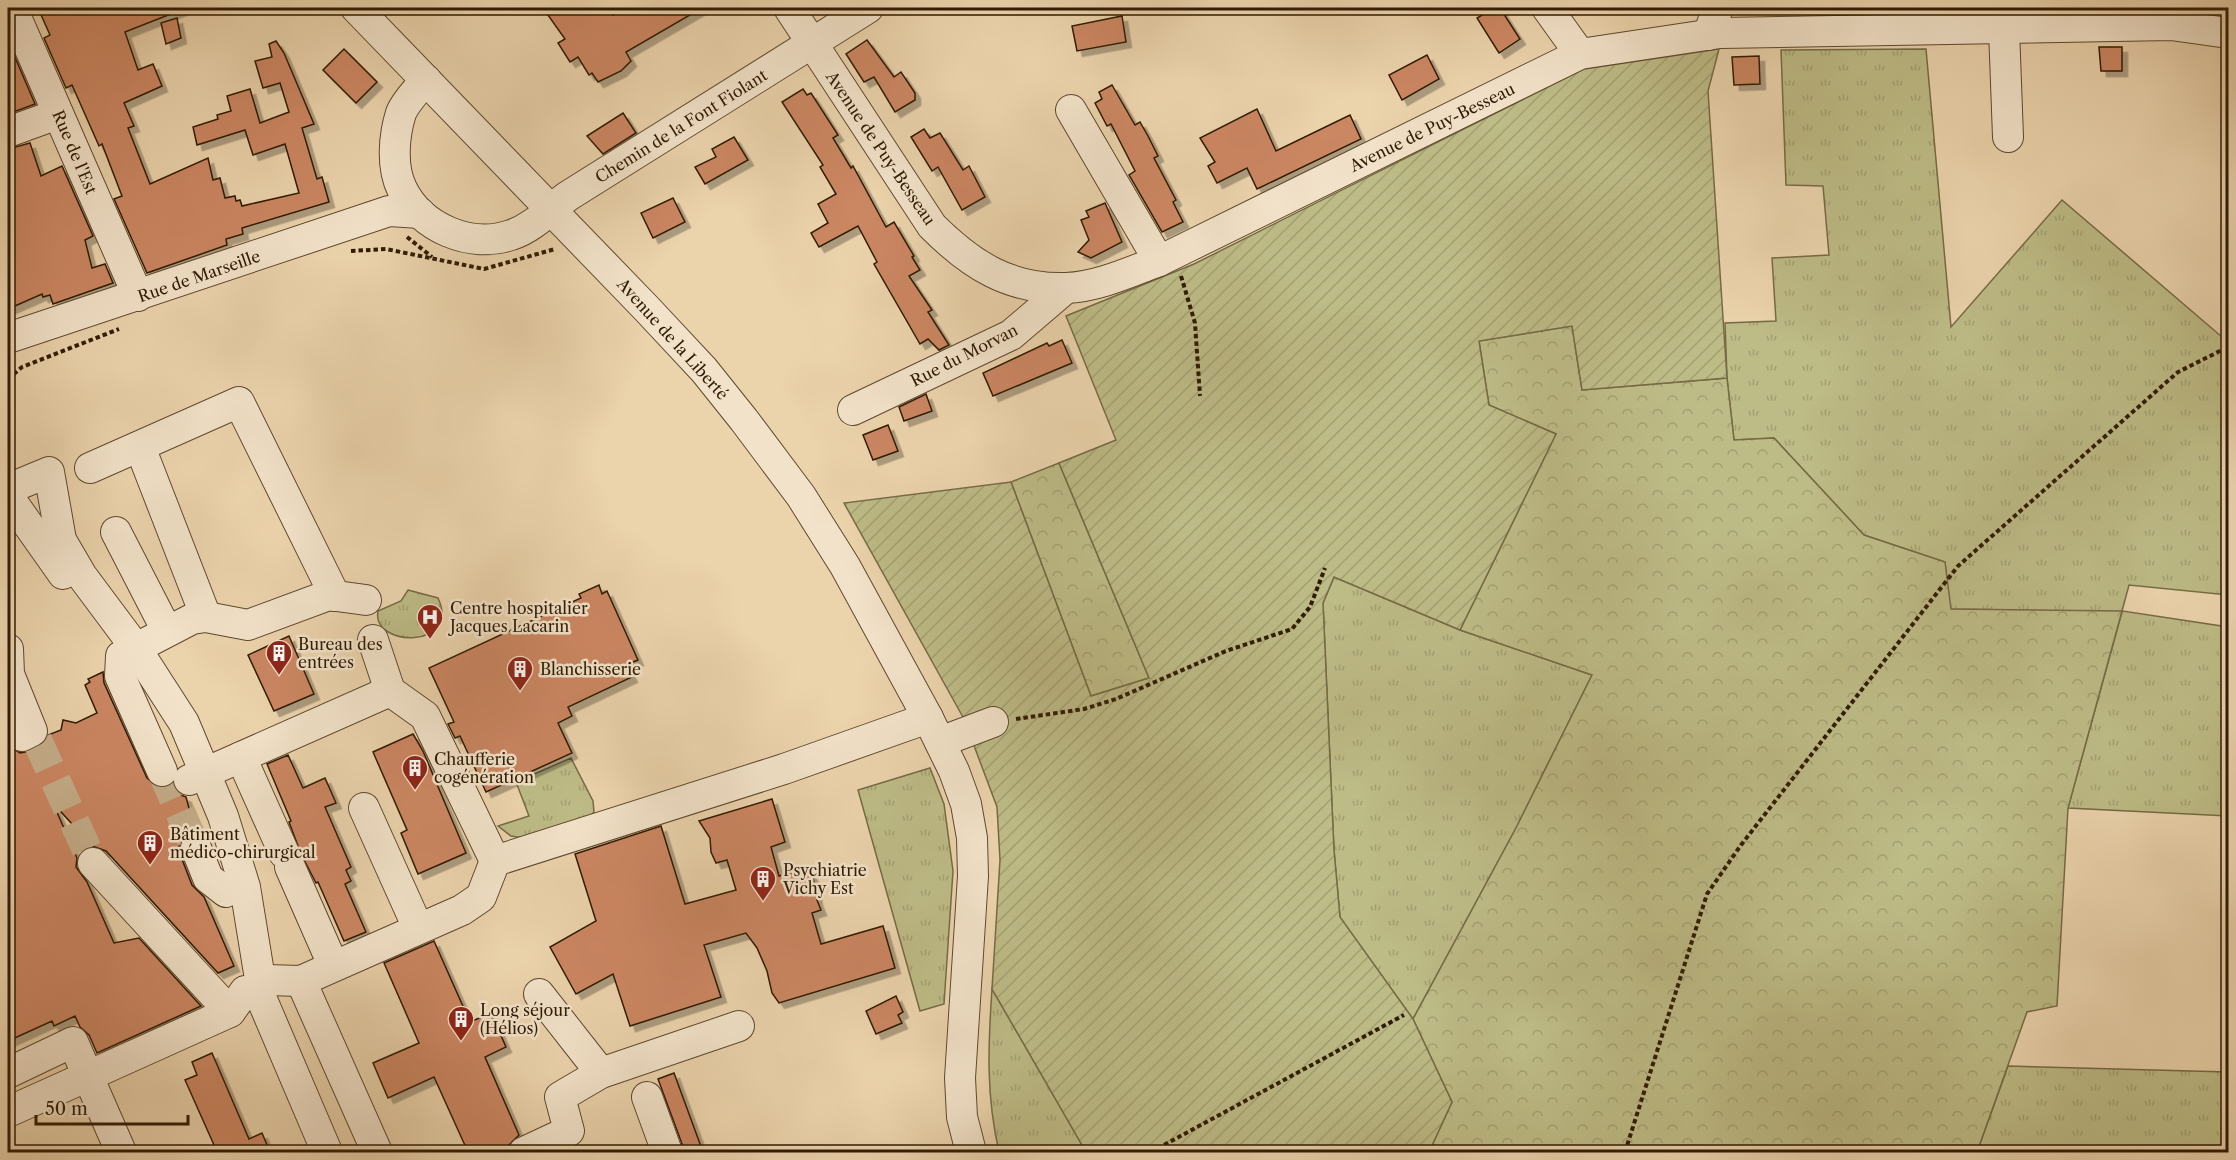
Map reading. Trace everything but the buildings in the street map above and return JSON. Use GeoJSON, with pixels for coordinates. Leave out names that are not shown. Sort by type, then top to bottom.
{"type":"FeatureCollection","features":[{"type":"Feature","properties":{"kind":"street","name":"Rue de l'Est"},"geometry":{"type":"LineString","coordinates":[[12,8],[138,296]]}},
{"type":"Feature","properties":{"kind":"street","name":"Avenue de la Liberté"},"geometry":{"type":"LineString","coordinates":[[356,8],[704,370],[801,496],[845,566],[934,730],[966,804],[972,838],[973,876],[960,1078],[962,1117],[971,1152]]}},
{"type":"Feature","properties":{"kind":"street","name":"Avenue de Puy-Besseau"},"geometry":{"type":"LineString","coordinates":[[789,8],[904,188],[932,226],[960,254],[992,273],[1019,283],[1066,288],[1113,279],[1159,261],[1580,54],[1713,21],[2171,25],[2229,33]]}},
{"type":"Feature","properties":{"kind":"street","name":"Chemin de la Font Fiolant"},"geometry":{"type":"LineString","coordinates":[[420,213],[452,235],[488,240],[513,235],[537,221],[550,208],[868,8]]}},
{"type":"Feature","properties":{"kind":"street"},"geometry":{"type":"LineString","coordinates":[[1547,8],[1580,54]]}},
{"type":"Feature","properties":{"kind":"street"},"geometry":{"type":"LineString","coordinates":[[1994,22],[2008,137]]}},
{"type":"Feature","properties":{"kind":"street"},"geometry":{"type":"LineString","coordinates":[[395,200],[396,131],[402,110],[426,80]]}},
{"type":"Feature","properties":{"kind":"street"},"geometry":{"type":"LineString","coordinates":[[1071,110],[1159,261]]}},
{"type":"Feature","properties":{"kind":"street"},"geometry":{"type":"LineString","coordinates":[[8,132],[58,114]]}},
{"type":"Feature","properties":{"kind":"street","name":"Rue de Marseille"},"geometry":{"type":"LineString","coordinates":[[8,338],[138,296],[395,200],[420,213]]}},
{"type":"Feature","properties":{"kind":"street","name":"Rue du Morvan"},"geometry":{"type":"LineString","coordinates":[[853,410],[1011,335],[1066,288]]}},
{"type":"Feature","properties":{"kind":"street"},"geometry":{"type":"LineString","coordinates":[[90,468],[239,402],[335,596]]}},
{"type":"Feature","properties":{"kind":"street"},"geometry":{"type":"LineString","coordinates":[[140,447],[206,617]]}},
{"type":"Feature","properties":{"kind":"street"},"geometry":{"type":"LineString","coordinates":[[8,489],[49,472],[61,540],[128,652]]}},
{"type":"Feature","properties":{"kind":"street"},"geometry":{"type":"LineString","coordinates":[[8,496],[184,723],[185,775],[223,816],[245,887],[251,987]]}},
{"type":"Feature","properties":{"kind":"street"},"geometry":{"type":"LineString","coordinates":[[116,532],[167,631]]}},
{"type":"Feature","properties":{"kind":"street"},"geometry":{"type":"LineString","coordinates":[[327,1152],[251,987],[207,820],[185,775],[120,676],[128,652],[192,619],[206,617],[248,626],[306,602],[335,596],[366,600]]}},
{"type":"Feature","properties":{"kind":"street"},"geometry":{"type":"LineString","coordinates":[[8,1112],[88,1076],[251,987],[301,981],[462,910],[481,897],[495,861],[425,716],[390,691],[373,640]]}},
{"type":"Feature","properties":{"kind":"street"},"geometry":{"type":"LineString","coordinates":[[8,649],[9,674],[30,736]]}},
{"type":"Feature","properties":{"kind":"street"},"geometry":{"type":"LineString","coordinates":[[185,775],[241,757],[390,691]]}},
{"type":"Feature","properties":{"kind":"street"},"geometry":{"type":"LineString","coordinates":[[495,861],[797,764],[934,730],[993,722]]}},
{"type":"Feature","properties":{"kind":"street"},"geometry":{"type":"LineString","coordinates":[[241,757],[333,965]]}},
{"type":"Feature","properties":{"kind":"street"},"geometry":{"type":"LineString","coordinates":[[364,808],[418,928]]}},
{"type":"Feature","properties":{"kind":"street"},"geometry":{"type":"LineString","coordinates":[[196,848],[208,878],[226,892]]}},
{"type":"Feature","properties":{"kind":"street"},"geometry":{"type":"LineString","coordinates":[[93,863],[251,987]]}},
{"type":"Feature","properties":{"kind":"street"},"geometry":{"type":"LineString","coordinates":[[301,981],[377,1152]]}},
{"type":"Feature","properties":{"kind":"street"},"geometry":{"type":"LineString","coordinates":[[539,994],[601,1073]]}},
{"type":"Feature","properties":{"kind":"street"},"geometry":{"type":"LineString","coordinates":[[524,1152],[569,1131],[560,1097],[601,1073],[739,1026]]}},
{"type":"Feature","properties":{"kind":"street"},"geometry":{"type":"LineString","coordinates":[[8,1072],[73,1042],[121,1152]]}},
{"type":"Feature","properties":{"kind":"street"},"geometry":{"type":"LineString","coordinates":[[647,1097],[667,1152]]}},
{"type":"Feature","properties":{"kind":"path"},"geometry":{"type":"LineString","coordinates":[[348,251],[386,249],[484,269],[561,247],[575,235]]}},
{"type":"Feature","properties":{"kind":"path"},"geometry":{"type":"LineString","coordinates":[[1159,261],[1173,267],[1187,290],[1196,323],[1200,396]]}},
{"type":"Feature","properties":{"kind":"path"},"geometry":{"type":"LineString","coordinates":[[8,379],[22,367],[125,327]]}},
{"type":"Feature","properties":{"kind":"path"},"geometry":{"type":"LineString","coordinates":[[1625,1152],[1707,894],[1741,845],[1958,566],[2178,372],[2229,347]]}},
{"type":"Feature","properties":{"kind":"path"},"geometry":{"type":"LineString","coordinates":[[993,722],[1084,709],[1116,699],[1226,651],[1292,629],[1310,607],[1325,568]]}},
{"type":"Feature","properties":{"kind":"path"},"geometry":{"type":"LineString","coordinates":[[1151,1152],[1404,1016]]}},
{"type":"Feature","properties":{"kind":"green space"},"geometry":{"type":"Polygon","coordinates":[[[1719,49],[1708,91],[1727,378],[1582,390],[1572,326],[1479,341],[1489,405],[1556,434],[1460,630],[1334,577],[1323,603],[1334,850],[1340,917],[1413,1019],[1452,1102],[1429,1152],[1086,1152],[992,989],[1000,860],[997,807],[964,719],[844,503],[1011,482],[1091,696],[1149,678],[1059,463],[1116,440],[1066,316],[1194,264],[1584,69],[1719,49]]]}},
{"type":"Feature","properties":{"kind":"green space"},"geometry":{"type":"Polygon","coordinates":[[[1926,49],[1951,327],[2062,200],[2222,337],[2228,335],[2228,595],[2129,585],[2122,611],[2228,627],[2228,816],[2068,808],[2122,612],[1950,609],[1945,562],[1864,535],[1774,438],[1734,440],[1727,378],[1725,323],[1776,321],[1772,258],[1829,255],[1823,186],[1786,185],[1781,50],[1926,49]]]}},
{"type":"Feature","properties":{"kind":"green space"},"geometry":{"type":"Polygon","coordinates":[[[1572,326],[1582,390],[1727,378],[1734,440],[1774,438],[1864,535],[1945,562],[1951,609],[2122,611],[2068,808],[2057,1006],[2027,1012],[1977,1152],[1429,1152],[1452,1102],[1413,1019],[1516,828],[1592,675],[1460,630],[1556,434],[1489,405],[1479,341],[1572,326]]]}},
{"type":"Feature","properties":{"kind":"green space"},"geometry":{"type":"Polygon","coordinates":[[[1059,463],[1149,678],[1091,696],[1011,482],[1059,463]]]}},
{"type":"Feature","properties":{"kind":"green space"},"geometry":{"type":"Polygon","coordinates":[[[1334,577],[1460,630],[1592,675],[1516,828],[1413,1019],[1340,918],[1334,850],[1323,603],[1334,577]]]}},
{"type":"Feature","properties":{"kind":"green space"},"geometry":{"type":"Polygon","coordinates":[[[408,590],[438,598],[442,615],[438,627],[428,634],[414,638],[400,637],[388,632],[380,623],[378,611],[401,601],[408,590]]]}},
{"type":"Feature","properties":{"kind":"green space"},"geometry":{"type":"Polygon","coordinates":[[[571,758],[593,801],[594,812],[587,819],[524,838],[511,836],[498,826],[529,816],[516,782],[571,758]]]}},
{"type":"Feature","properties":{"kind":"green space"},"geometry":{"type":"Polygon","coordinates":[[[930,768],[944,804],[953,871],[944,1004],[920,1011],[858,790],[930,768]]]}},
{"type":"Feature","properties":{"kind":"green space"},"geometry":{"type":"Polygon","coordinates":[[[992,989],[1086,1152],[999,1152],[992,1111],[989,1071],[992,989]]]}},
{"type":"Feature","properties":{"kind":"green space"},"geometry":{"type":"Polygon","coordinates":[[[2008,1066],[2228,1072],[2228,1152],[1977,1152],[2008,1066]]]}},
{"type":"Feature","properties":{"kind":"tunnel"},"geometry":{"type":"LineString","coordinates":[[37,740],[93,863]]}},
{"type":"Feature","properties":{"kind":"tunnel"},"geometry":{"type":"LineString","coordinates":[[162,771],[196,848]]}},
{"type":"Feature","properties":{"kind":"place","name":"Centre hospitalier Jacques Lacarin"},"geometry":{"type":"Point","coordinates":[430,640]}},
{"type":"Feature","properties":{"kind":"place","name":"Bureau des entrées"},"geometry":{"type":"Point","coordinates":[279,676]}},
{"type":"Feature","properties":{"kind":"place","name":"Blanchisserie"},"geometry":{"type":"Point","coordinates":[520,692]}},
{"type":"Feature","properties":{"kind":"place","name":"Chaufferie cogénération"},"geometry":{"type":"Point","coordinates":[415,791]}},
{"type":"Feature","properties":{"kind":"place","name":"Bâtiment médico-chirurgical"},"geometry":{"type":"Point","coordinates":[150,866]}},
{"type":"Feature","properties":{"kind":"place","name":"Psychiatrie Vichy Est"},"geometry":{"type":"Point","coordinates":[763,902]}},
{"type":"Feature","properties":{"kind":"place","name":"Long séjour (Hélios)"},"geometry":{"type":"Point","coordinates":[461,1042]}}]}
